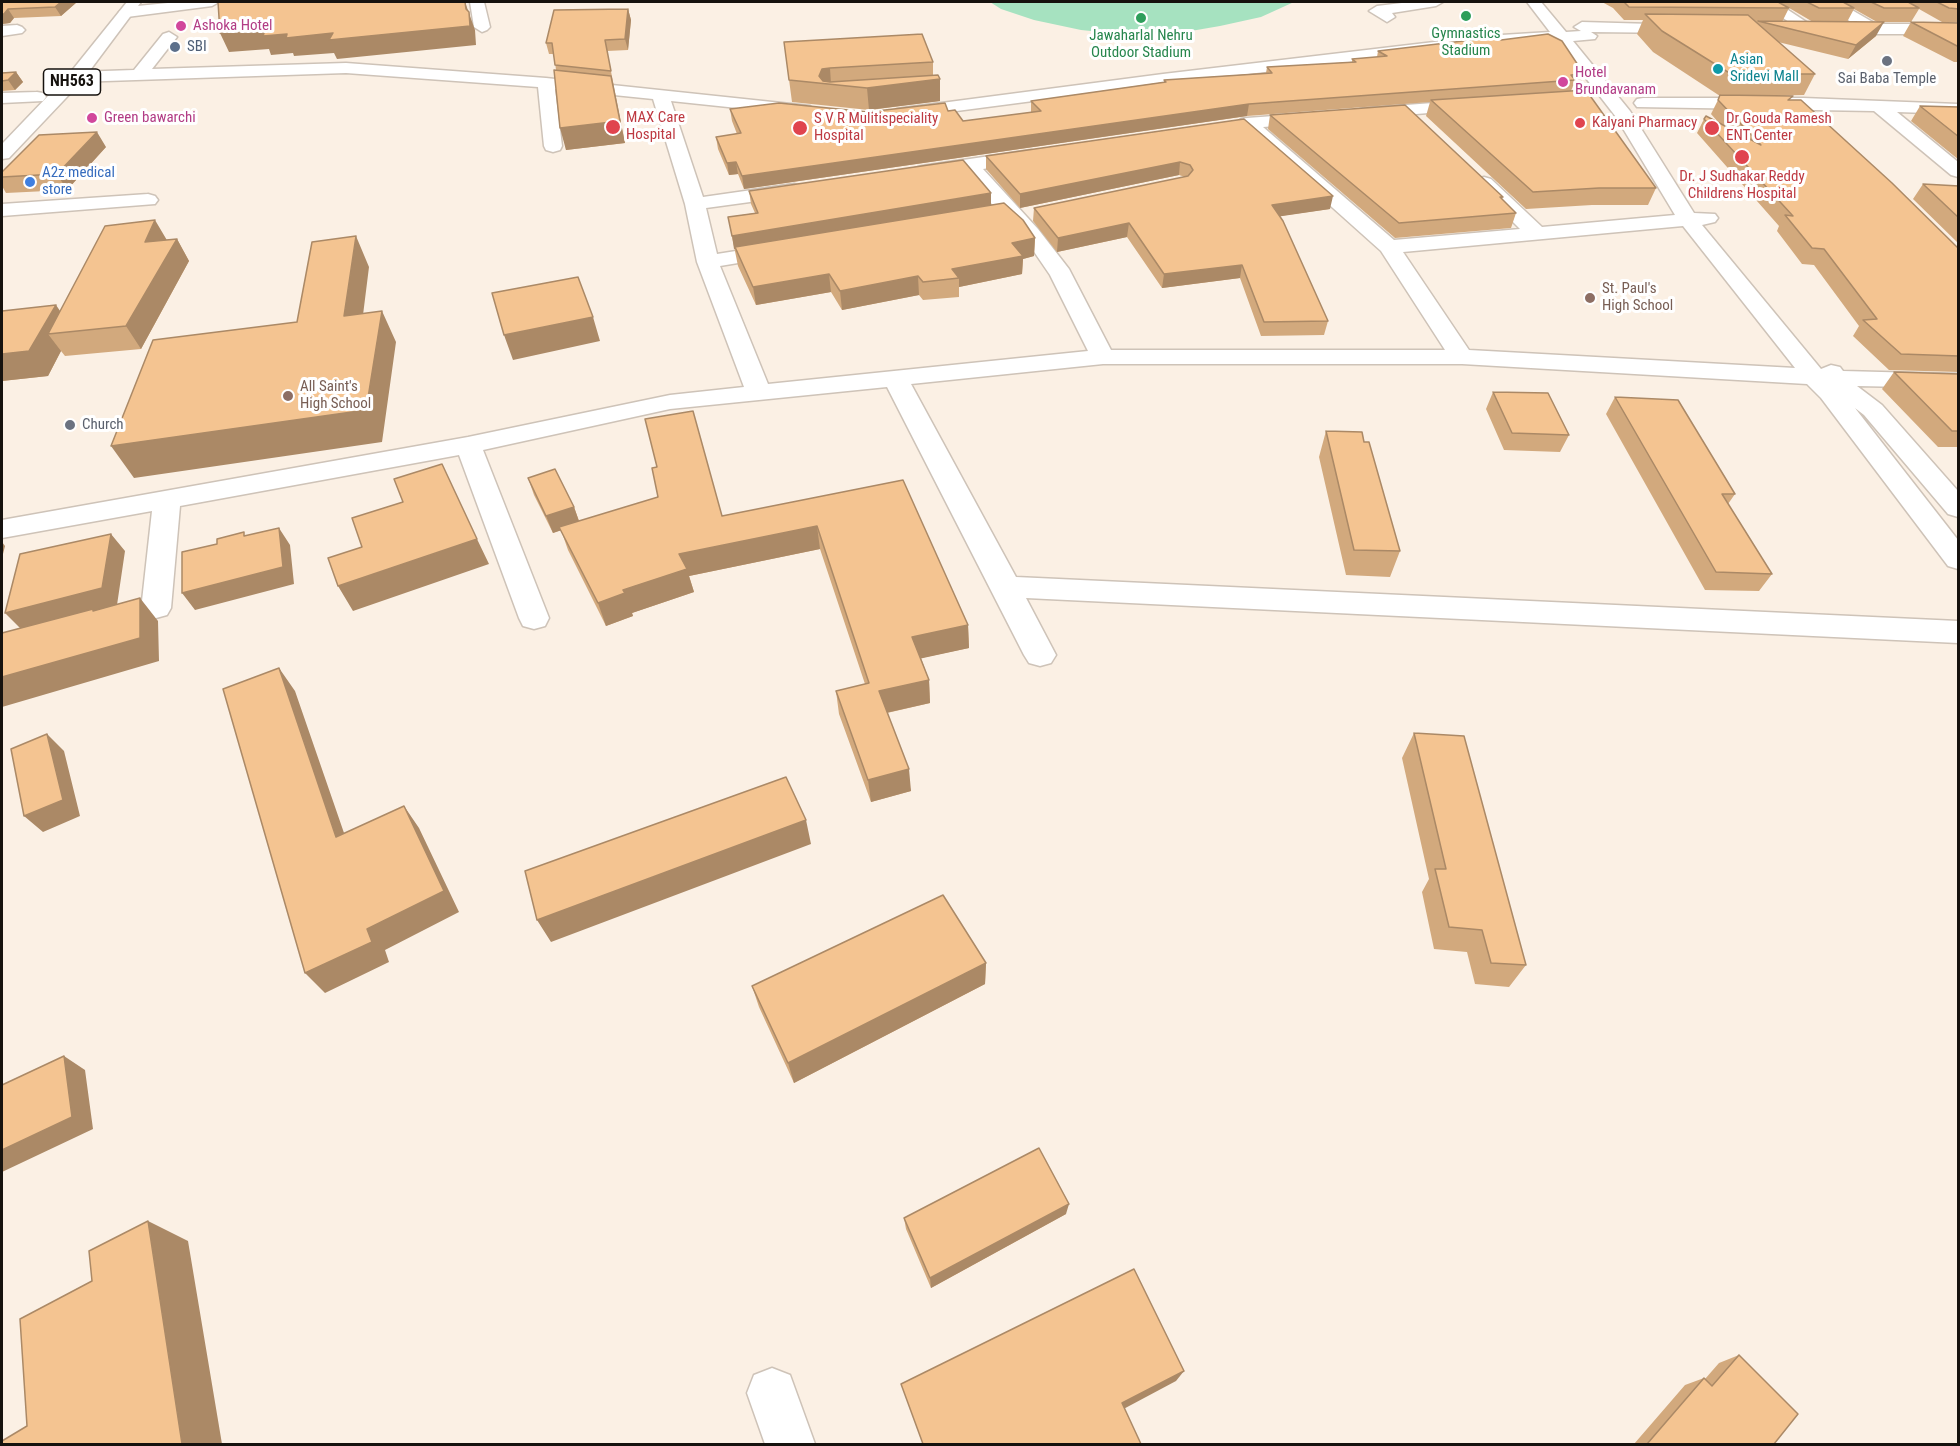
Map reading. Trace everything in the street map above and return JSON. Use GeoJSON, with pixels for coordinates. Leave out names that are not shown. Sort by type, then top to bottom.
{"type":"FeatureCollection","features":[{"type":"Feature","properties":{"kind":"main road"},"geometry":{"type":"LineString","coordinates":[[126,5],[212,2]]}},
{"type":"Feature","properties":{"kind":"main road"},"geometry":{"type":"LineString","coordinates":[[477,2],[482,27]]}},
{"type":"Feature","properties":{"kind":"main road"},"geometry":{"type":"LineString","coordinates":[[1387,17],[1377,11],[1436,2]]}},
{"type":"Feature","properties":{"kind":"main road"},"geometry":{"type":"LineString","coordinates":[[1534,2],[1562,36],[1618,91],[1643,103],[1803,103],[1959,109]]}},
{"type":"Feature","properties":{"kind":"main road"},"geometry":{"type":"LineString","coordinates":[[1766,2],[1820,29]]}},
{"type":"Feature","properties":{"kind":"main road"},"geometry":{"type":"LineString","coordinates":[[1828,2],[1872,29]]}},
{"type":"Feature","properties":{"kind":"main road","name":"NH563"},"geometry":{"type":"LineString","coordinates":[[2,154],[76,77],[126,5]]}},
{"type":"Feature","properties":{"kind":"main road","name":"NH563"},"geometry":{"type":"LineString","coordinates":[[2,133],[126,5]]}},
{"type":"Feature","properties":{"kind":"main road"},"geometry":{"type":"LineString","coordinates":[[1910,12],[1936,28]]}},
{"type":"Feature","properties":{"kind":"main road"},"geometry":{"type":"LineString","coordinates":[[1581,27],[1602,52]]}},
{"type":"Feature","properties":{"kind":"main road"},"geometry":{"type":"LineString","coordinates":[[881,116],[1175,78],[1524,37],[1562,36],[1581,27],[1702,28]]}},
{"type":"Feature","properties":{"kind":"main road"},"geometry":{"type":"LineString","coordinates":[[1773,29],[1959,29]]}},
{"type":"Feature","properties":{"kind":"main road"},"geometry":{"type":"LineString","coordinates":[[140,74],[170,37]]}},
{"type":"Feature","properties":{"kind":"main road"},"geometry":{"type":"LineString","coordinates":[[76,77],[346,68],[546,83],[823,112]]}},
{"type":"Feature","properties":{"kind":"main road"},"geometry":{"type":"LineString","coordinates":[[546,83],[553,146]]}},
{"type":"Feature","properties":{"kind":"main road"},"geometry":{"type":"LineString","coordinates":[[1587,98],[1618,91]]}},
{"type":"Feature","properties":{"kind":"main road"},"geometry":{"type":"LineString","coordinates":[[1618,91],[1624,115],[1688,220],[1825,377],[1842,386],[1873,410],[1959,508]]}},
{"type":"Feature","properties":{"kind":"main road"},"geometry":{"type":"LineString","coordinates":[[660,95],[695,204],[708,262],[759,393]]}},
{"type":"Feature","properties":{"kind":"main road"},"geometry":{"type":"LineString","coordinates":[[2,98],[37,97]]}},
{"type":"Feature","properties":{"kind":"main road"},"geometry":{"type":"LineString","coordinates":[[1643,103],[1655,122]]}},
{"type":"Feature","properties":{"kind":"main road"},"geometry":{"type":"LineString","coordinates":[[1803,103],[1820,119]]}},
{"type":"Feature","properties":{"kind":"main road"},"geometry":{"type":"LineString","coordinates":[[1224,127],[1247,123],[1497,104]]}},
{"type":"Feature","properties":{"kind":"main road"},"geometry":{"type":"LineString","coordinates":[[1879,106],[1959,171]]}},
{"type":"Feature","properties":{"kind":"main road"},"geometry":{"type":"LineString","coordinates":[[1406,110],[1423,125]]}},
{"type":"Feature","properties":{"kind":"main road"},"geometry":{"type":"LineString","coordinates":[[1247,123],[1389,247],[1462,357]]}},
{"type":"Feature","properties":{"kind":"main road"},"geometry":{"type":"LineString","coordinates":[[902,174],[1051,153]]}},
{"type":"Feature","properties":{"kind":"main road"},"geometry":{"type":"LineString","coordinates":[[970,165],[1011,214],[1031,233],[1061,274],[1103,357]]}},
{"type":"Feature","properties":{"kind":"main road"},"geometry":{"type":"LineString","coordinates":[[1472,172],[1537,234]]}},
{"type":"Feature","properties":{"kind":"main road"},"geometry":{"type":"LineString","coordinates":[[695,204],[810,188]]}},
{"type":"Feature","properties":{"kind":"main road"},"geometry":{"type":"LineString","coordinates":[[1389,247],[1688,220],[1717,223],[1702,199]]}},
{"type":"Feature","properties":{"kind":"main road"},"geometry":{"type":"LineString","coordinates":[[2,210],[148,200]]}},
{"type":"Feature","properties":{"kind":"main road"},"geometry":{"type":"LineString","coordinates":[[985,215],[1038,212]]}},
{"type":"Feature","properties":{"kind":"main road"},"geometry":{"type":"LineString","coordinates":[[708,262],[800,246]]}},
{"type":"Feature","properties":{"kind":"main road"},"geometry":{"type":"LineString","coordinates":[[1764,284],[1825,377],[1830,393],[1959,559]]}},
{"type":"Feature","properties":{"kind":"main road"},"geometry":{"type":"LineString","coordinates":[[2,529],[468,445],[670,402],[1103,357],[1462,357],[1825,377],[1959,381]]}},
{"type":"Feature","properties":{"kind":"main road"},"geometry":{"type":"LineString","coordinates":[[895,378],[1040,655]]}},
{"type":"Feature","properties":{"kind":"main road"},"geometry":{"type":"LineString","coordinates":[[468,445],[534,618]]}},
{"type":"Feature","properties":{"kind":"main road"},"geometry":{"type":"LineString","coordinates":[[79,628],[156,608],[167,498]]}},
{"type":"Feature","properties":{"kind":"main road"},"geometry":{"type":"LineString","coordinates":[[1006,587],[1959,632]]}},
{"type":"Feature","properties":{"kind":"main road"},"geometry":{"type":"LineString","coordinates":[[772,1393],[790,1444]]}},
{"type":"Feature","properties":{"kind":"green space","name":"Jawaharlal Nehru Outdoor Stadium"},"geometry":{"type":"Polygon","coordinates":[[[990,2],[1294,2],[1261,17],[1220,26],[1185,32],[1130,35],[1081,30],[1034,20],[1001,9],[990,2]]]}},
{"type":"Feature","properties":{"kind":"building"},"geometry":{"type":"Polygon","coordinates":[[[2,2],[61,2],[55,7],[8,9],[2,14],[2,2]]]}},
{"type":"Feature","properties":{"kind":"building"},"geometry":{"type":"Polygon","coordinates":[[[218,2],[465,2],[469,12],[470,26],[329,40],[333,33],[286,38],[287,34],[263,36],[265,30],[220,33],[218,2]]]}},
{"type":"Feature","properties":{"kind":"building"},"geometry":{"type":"Polygon","coordinates":[[[1624,2],[1778,2],[1789,8],[1629,7],[1624,2]]]}},
{"type":"Feature","properties":{"kind":"building"},"geometry":{"type":"Polygon","coordinates":[[[1807,2],[1843,2],[1854,8],[1819,8],[1807,2]]]}},
{"type":"Feature","properties":{"kind":"building"},"geometry":{"type":"Polygon","coordinates":[[[1871,2],[1908,2],[1919,8],[1884,8],[1871,2]]]}},
{"type":"Feature","properties":{"kind":"building"},"geometry":{"type":"Polygon","coordinates":[[[1937,2],[1959,2],[1959,9],[1949,8],[1937,2]]]}},
{"type":"Feature","properties":{"kind":"building"},"geometry":{"type":"Polygon","coordinates":[[[628,9],[625,39],[605,40],[611,71],[555,65],[552,43],[546,43],[554,10],[628,9]]]}},
{"type":"Feature","properties":{"kind":"building"},"geometry":{"type":"Polygon","coordinates":[[[1645,14],[1748,15],[1815,74],[1731,74],[1662,31],[1645,14]]]}},
{"type":"Feature","properties":{"kind":"building"},"geometry":{"type":"Polygon","coordinates":[[[1758,21],[1884,22],[1856,45],[1758,21]]]}},
{"type":"Feature","properties":{"kind":"building"},"geometry":{"type":"Polygon","coordinates":[[[1911,22],[1959,23],[1959,47],[1911,22]]]}},
{"type":"Feature","properties":{"kind":"building"},"geometry":{"type":"Polygon","coordinates":[[[922,34],[933,62],[830,68],[822,69],[819,76],[823,81],[830,82],[938,75],[940,79],[867,88],[789,80],[784,42],[922,34]]]}},
{"type":"Feature","properties":{"kind":"building"},"geometry":{"type":"Polygon","coordinates":[[[1548,34],[1562,41],[1584,74],[1571,75],[1575,80],[1249,104],[742,176],[736,162],[727,163],[716,137],[741,133],[730,109],[779,103],[868,112],[945,103],[948,111],[955,110],[963,121],[1041,111],[1031,101],[1166,82],[1164,80],[1272,73],[1267,67],[1356,62],[1352,59],[1387,56],[1378,51],[1497,37],[1501,40],[1548,34]]]}},
{"type":"Feature","properties":{"kind":"building"},"geometry":{"type":"Polygon","coordinates":[[[554,70],[611,76],[620,121],[560,128],[554,70]]]}},
{"type":"Feature","properties":{"kind":"building"},"geometry":{"type":"Polygon","coordinates":[[[16,72],[8,80],[2,81],[2,73],[16,72]]]}},
{"type":"Feature","properties":{"kind":"building"},"geometry":{"type":"Polygon","coordinates":[[[1586,90],[1656,188],[1599,188],[1533,192],[1431,100],[1586,90]]]}},
{"type":"Feature","properties":{"kind":"building"},"geometry":{"type":"Polygon","coordinates":[[[1720,95],[1793,96],[1788,100],[1801,100],[1892,183],[1959,249],[1959,356],[1901,354],[1863,320],[1877,319],[1824,249],[1812,248],[1785,215],[1793,216],[1704,119],[1706,116],[1761,145],[1718,100],[1720,95]]]}},
{"type":"Feature","properties":{"kind":"building"},"geometry":{"type":"Polygon","coordinates":[[[1405,105],[1503,197],[1500,197],[1516,213],[1399,223],[1270,115],[1405,105]]]}},
{"type":"Feature","properties":{"kind":"building"},"geometry":{"type":"Polygon","coordinates":[[[1920,106],[1959,107],[1959,137],[1920,106]]]}},
{"type":"Feature","properties":{"kind":"building"},"geometry":{"type":"Polygon","coordinates":[[[1244,119],[1333,196],[1272,205],[1283,221],[1328,321],[1264,322],[1242,265],[1164,274],[1129,223],[1058,238],[1034,208],[1188,176],[1193,170],[1190,165],[1180,162],[1020,194],[986,156],[1244,119]]]}},
{"type":"Feature","properties":{"kind":"building"},"geometry":{"type":"Polygon","coordinates":[[[97,132],[57,174],[2,177],[2,172],[39,135],[97,132]]]}},
{"type":"Feature","properties":{"kind":"building"},"geometry":{"type":"Polygon","coordinates":[[[963,160],[991,193],[732,236],[728,217],[758,213],[749,191],[963,160]]]}},
{"type":"Feature","properties":{"kind":"building"},"geometry":{"type":"Polygon","coordinates":[[[1923,184],[1959,186],[1959,218],[1923,184]]]}},
{"type":"Feature","properties":{"kind":"building"},"geometry":{"type":"Polygon","coordinates":[[[1004,203],[1023,220],[1035,238],[1012,243],[1023,256],[952,269],[959,278],[923,282],[918,276],[840,291],[829,274],[753,287],[735,247],[1004,203]]]}},
{"type":"Feature","properties":{"kind":"building"},"geometry":{"type":"Polygon","coordinates":[[[155,220],[145,242],[177,239],[126,326],[48,334],[105,226],[155,220]]]}},
{"type":"Feature","properties":{"kind":"building"},"geometry":{"type":"Polygon","coordinates":[[[356,236],[344,316],[382,311],[366,410],[111,446],[153,340],[297,322],[312,242],[356,236]]]}},
{"type":"Feature","properties":{"kind":"building"},"geometry":{"type":"Polygon","coordinates":[[[578,277],[593,317],[504,335],[492,293],[578,277]]]}},
{"type":"Feature","properties":{"kind":"building"},"geometry":{"type":"Polygon","coordinates":[[[56,305],[29,351],[2,354],[2,311],[56,305]]]}},
{"type":"Feature","properties":{"kind":"building"},"geometry":{"type":"Polygon","coordinates":[[[1894,372],[1959,374],[1959,431],[1952,431],[1894,372]]]}},
{"type":"Feature","properties":{"kind":"building"},"geometry":{"type":"Polygon","coordinates":[[[1493,392],[1548,393],[1569,435],[1512,433],[1493,392]]]}},
{"type":"Feature","properties":{"kind":"building"},"geometry":{"type":"Polygon","coordinates":[[[1615,397],[1678,400],[1735,494],[1722,494],[1772,574],[1716,572],[1615,397]]]}},
{"type":"Feature","properties":{"kind":"building"},"geometry":{"type":"Polygon","coordinates":[[[693,411],[722,516],[903,480],[968,625],[912,637],[929,680],[879,691],[909,769],[868,780],[836,691],[869,683],[817,526],[679,554],[687,569],[623,590],[625,593],[598,603],[559,527],[658,497],[652,468],[657,467],[645,419],[693,411]]]}},
{"type":"Feature","properties":{"kind":"building"},"geometry":{"type":"Polygon","coordinates":[[[1326,431],[1362,432],[1364,442],[1369,442],[1400,551],[1354,550],[1326,431]]]}},
{"type":"Feature","properties":{"kind":"building"},"geometry":{"type":"Polygon","coordinates":[[[442,464],[477,539],[338,586],[328,558],[362,547],[352,518],[403,502],[394,479],[442,464]]]}},
{"type":"Feature","properties":{"kind":"building"},"geometry":{"type":"Polygon","coordinates":[[[555,469],[574,507],[546,516],[528,478],[555,469]]]}},
{"type":"Feature","properties":{"kind":"building"},"geometry":{"type":"Polygon","coordinates":[[[279,528],[283,567],[182,593],[182,552],[217,544],[217,539],[244,532],[244,536],[279,528]]]}},
{"type":"Feature","properties":{"kind":"building"},"geometry":{"type":"Polygon","coordinates":[[[111,534],[102,588],[5,613],[20,554],[111,534]]]}},
{"type":"Feature","properties":{"kind":"building"},"geometry":{"type":"Polygon","coordinates":[[[140,598],[140,638],[2,677],[2,633],[140,598]]]}},
{"type":"Feature","properties":{"kind":"building"},"geometry":{"type":"Polygon","coordinates":[[[279,668],[336,837],[404,806],[444,891],[367,929],[372,942],[305,973],[223,689],[279,668]]]}},
{"type":"Feature","properties":{"kind":"building"},"geometry":{"type":"Polygon","coordinates":[[[1414,733],[1464,736],[1526,965],[1491,963],[1482,930],[1449,927],[1435,869],[1446,869],[1414,733]]]}},
{"type":"Feature","properties":{"kind":"building"},"geometry":{"type":"Polygon","coordinates":[[[47,734],[63,800],[24,816],[11,749],[47,734]]]}},
{"type":"Feature","properties":{"kind":"building"},"geometry":{"type":"Polygon","coordinates":[[[786,777],[806,820],[537,920],[525,871],[786,777]]]}},
{"type":"Feature","properties":{"kind":"building"},"geometry":{"type":"Polygon","coordinates":[[[943,895],[986,963],[788,1063],[752,986],[943,895]]]}},
{"type":"Feature","properties":{"kind":"building"},"geometry":{"type":"Polygon","coordinates":[[[64,1056],[72,1117],[2,1150],[2,1085],[64,1056]]]}},
{"type":"Feature","properties":{"kind":"building"},"geometry":{"type":"Polygon","coordinates":[[[1039,1148],[1069,1204],[930,1278],[904,1218],[1039,1148]]]}},
{"type":"Feature","properties":{"kind":"building"},"geometry":{"type":"Polygon","coordinates":[[[148,1221],[182,1444],[2,1444],[2,1441],[27,1426],[20,1319],[92,1281],[89,1251],[148,1221]]]}},
{"type":"Feature","properties":{"kind":"building"},"geometry":{"type":"Polygon","coordinates":[[[1134,1269],[1184,1371],[1122,1403],[1141,1444],[923,1444],[901,1384],[1134,1269]]]}},
{"type":"Feature","properties":{"kind":"building"},"geometry":{"type":"Polygon","coordinates":[[[1739,1355],[1798,1414],[1774,1444],[1647,1444],[1704,1378],[1712,1386],[1739,1355]]]}},
{"type":"Feature","properties":{"kind":"place","name":"Gymnastics Stadium"},"geometry":{"type":"Point","coordinates":[1466,16]}},
{"type":"Feature","properties":{"kind":"place","name":"Jawaharlal Nehru Outdoor Stadium"},"geometry":{"type":"Point","coordinates":[1141,18]}},
{"type":"Feature","properties":{"kind":"place","name":"Ashoka Hotel"},"geometry":{"type":"Point","coordinates":[181,26]}},
{"type":"Feature","properties":{"kind":"place","name":"SBI"},"geometry":{"type":"Point","coordinates":[175,47]}},
{"type":"Feature","properties":{"kind":"place","name":"Sai Baba Temple"},"geometry":{"type":"Point","coordinates":[1887,61]}},
{"type":"Feature","properties":{"kind":"place","name":"Asian Sridevi Mall"},"geometry":{"type":"Point","coordinates":[1718,69]}},
{"type":"Feature","properties":{"kind":"place","name":"Hotel Brundavanam"},"geometry":{"type":"Point","coordinates":[1563,82]}},
{"type":"Feature","properties":{"kind":"place","name":"Green bawarchi"},"geometry":{"type":"Point","coordinates":[92,118]}},
{"type":"Feature","properties":{"kind":"place","name":"Kalyani Pharmacy"},"geometry":{"type":"Point","coordinates":[1580,123]}},
{"type":"Feature","properties":{"kind":"place","name":"MAX Care Hospital"},"geometry":{"type":"Point","coordinates":[613,127]}},
{"type":"Feature","properties":{"kind":"place","name":"S V R Mulitispeciality Hospital"},"geometry":{"type":"Point","coordinates":[800,128]}},
{"type":"Feature","properties":{"kind":"place","name":"Dr Gouda Ramesh ENT Center"},"geometry":{"type":"Point","coordinates":[1712,128]}},
{"type":"Feature","properties":{"kind":"place","name":"Dr. J Sudhakar Reddy Childrens Hospital"},"geometry":{"type":"Point","coordinates":[1742,157]}},
{"type":"Feature","properties":{"kind":"place","name":"A2z medical store"},"geometry":{"type":"Point","coordinates":[30,182]}},
{"type":"Feature","properties":{"kind":"place","name":"St. Paul's High School"},"geometry":{"type":"Point","coordinates":[1590,298]}},
{"type":"Feature","properties":{"kind":"place","name":"All Saint's High School"},"geometry":{"type":"Point","coordinates":[288,396]}},
{"type":"Feature","properties":{"kind":"place","name":"Church"},"geometry":{"type":"Point","coordinates":[70,425]}}]}
